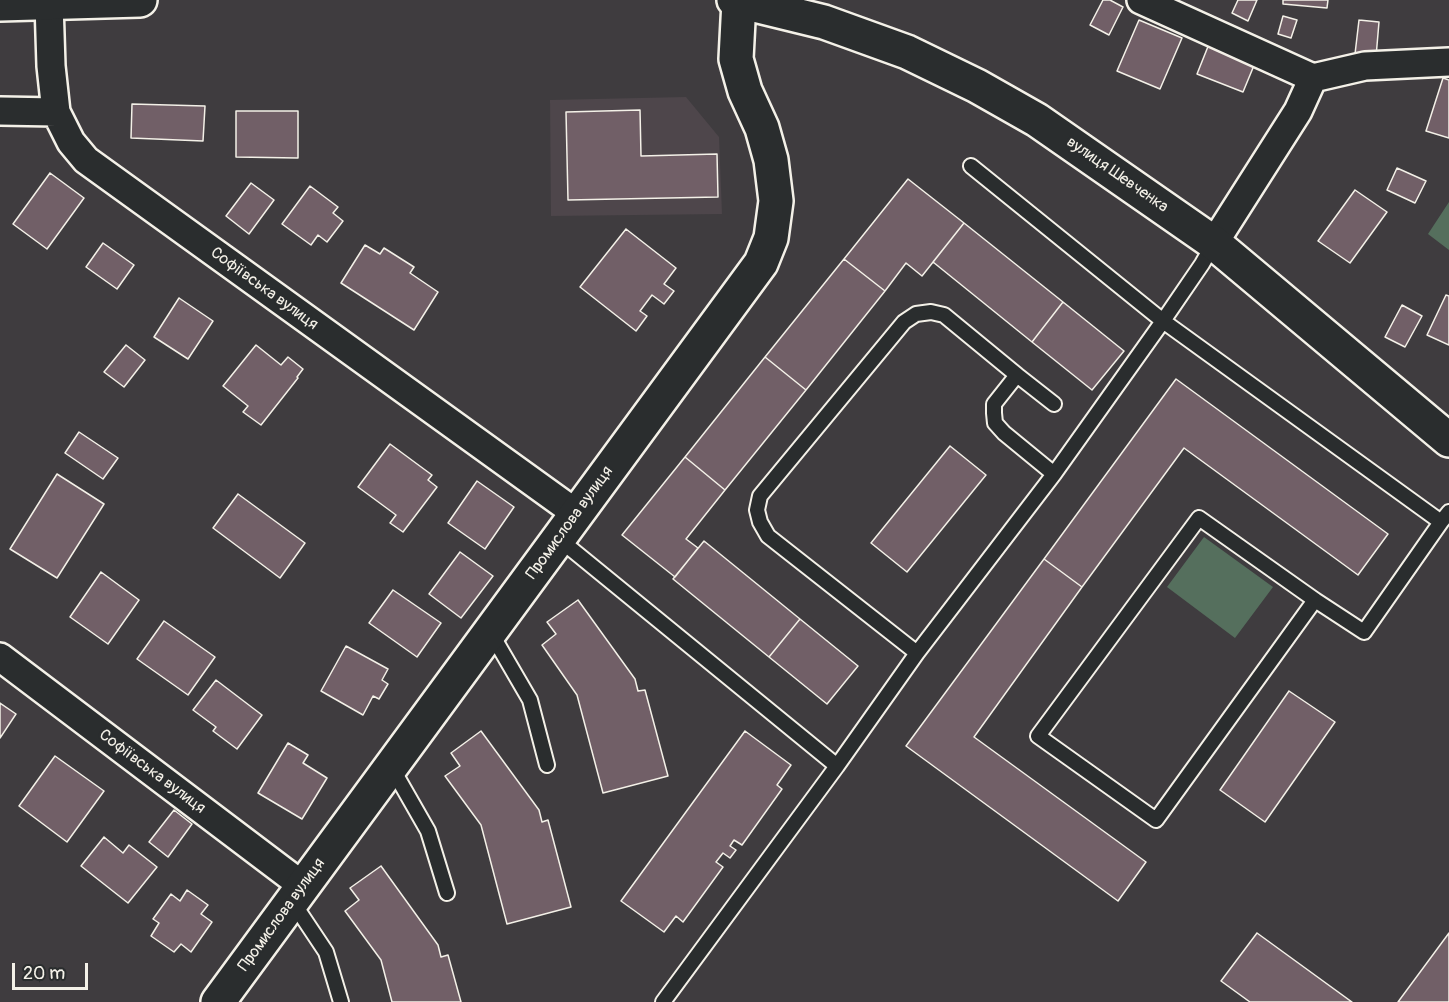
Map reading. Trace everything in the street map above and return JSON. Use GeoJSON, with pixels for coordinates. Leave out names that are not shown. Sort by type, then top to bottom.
{"type":"FeatureCollection","features":[{"type":"Feature","properties":{"kind":"street"},"geometry":{"type":"LineString","coordinates":[[0,4],[140,0]]}},
{"type":"Feature","properties":{"kind":"street","name":"вулиця Шевченка"},"geometry":{"type":"LineString","coordinates":[[734,0],[825,22],[907,52],[977,86],[1037,120],[1214,243],[1449,440]]}},
{"type":"Feature","properties":{"kind":"street"},"geometry":{"type":"LineString","coordinates":[[1141,0],[1313,78],[1365,66],[1449,62]]}},
{"type":"Feature","properties":{"kind":"street","name":"Промислова вулиця"},"geometry":{"type":"LineString","coordinates":[[218,1002],[761,263],[771,238],[776,201],[771,160],[762,128],[745,91],[736,59],[739,1]]}},
{"type":"Feature","properties":{"kind":"street","name":"Софіївська вулиця"},"geometry":{"type":"LineString","coordinates":[[50,3],[51,66],[56,112],[71,142],[86,160],[568,526]]}},
{"type":"Feature","properties":{"kind":"street"},"geometry":{"type":"LineString","coordinates":[[1214,243],[1298,111],[1313,78]]}},
{"type":"Feature","properties":{"kind":"street"},"geometry":{"type":"LineString","coordinates":[[0,111],[56,112]]}},
{"type":"Feature","properties":{"kind":"street","name":"Софіївська вулиця"},"geometry":{"type":"LineString","coordinates":[[0,657],[297,893]]}},
{"type":"Feature","properties":{"kind":"lane"},"geometry":{"type":"LineString","coordinates":[[971,166],[1163,321],[1445,517],[1364,632],[1199,518],[1038,736],[1156,820],[1315,600]]}},
{"type":"Feature","properties":{"kind":"lane"},"geometry":{"type":"LineString","coordinates":[[663,1002],[837,766],[917,653],[1054,474],[1163,321],[1214,243]]}},
{"type":"Feature","properties":{"kind":"lane"},"geometry":{"type":"LineString","coordinates":[[917,653],[768,536],[760,522],[757,510],[760,495],[904,322],[916,314],[931,312],[944,315],[1054,405]]}},
{"type":"Feature","properties":{"kind":"lane"},"geometry":{"type":"LineString","coordinates":[[1017,375],[994,404],[996,423],[1004,433],[1054,474]]}},
{"type":"Feature","properties":{"kind":"lane"},"geometry":{"type":"LineString","coordinates":[[568,526],[837,766]]}},
{"type":"Feature","properties":{"kind":"lane"},"geometry":{"type":"LineString","coordinates":[[490,631],[530,700],[547,765]]}},
{"type":"Feature","properties":{"kind":"lane"},"geometry":{"type":"LineString","coordinates":[[391,766],[428,831],[447,893]]}},
{"type":"Feature","properties":{"kind":"lane"},"geometry":{"type":"LineString","coordinates":[[297,893],[326,952],[341,1002]]}},
{"type":"Feature","properties":{"kind":"shaded area"},"geometry":{"type":"Polygon","coordinates":[[[686,97],[719,137],[722,214],[551,216],[550,100],[686,97]]]}},
{"type":"Feature","properties":{"kind":"green space"},"geometry":{"type":"Polygon","coordinates":[[[1449,202],[1449,250],[1428,234],[1449,202]]]}},
{"type":"Feature","properties":{"kind":"green space"},"geometry":{"type":"Polygon","coordinates":[[[1204,537],[1273,587],[1235,638],[1167,587],[1204,537]]]}},
{"type":"Feature","properties":{"kind":"building"},"geometry":{"type":"Polygon","coordinates":[[[1103,0],[1110,0],[1123,7],[1109,35],[1090,25],[1103,0]]]}},
{"type":"Feature","properties":{"kind":"building"},"geometry":{"type":"Polygon","coordinates":[[[1238,0],[1257,0],[1248,21],[1232,13],[1238,0]]]}},
{"type":"Feature","properties":{"kind":"building"},"geometry":{"type":"Polygon","coordinates":[[[1283,0],[1328,0],[1327,8],[1283,4],[1283,0]]]}},
{"type":"Feature","properties":{"kind":"building"},"geometry":{"type":"Polygon","coordinates":[[[1283,16],[1297,20],[1291,38],[1278,34],[1283,16]]]}},
{"type":"Feature","properties":{"kind":"building"},"geometry":{"type":"Polygon","coordinates":[[[1139,20],[1182,38],[1160,89],[1117,71],[1139,20]]]}},
{"type":"Feature","properties":{"kind":"building"},"geometry":{"type":"Polygon","coordinates":[[[1359,20],[1379,22],[1376,57],[1355,54],[1359,20]]]}},
{"type":"Feature","properties":{"kind":"building"},"geometry":{"type":"Polygon","coordinates":[[[1209,44],[1255,63],[1243,92],[1197,74],[1209,44]]]}},
{"type":"Feature","properties":{"kind":"building"},"geometry":{"type":"Polygon","coordinates":[[[1443,78],[1449,80],[1449,138],[1426,131],[1443,78]]]}},
{"type":"Feature","properties":{"kind":"building"},"geometry":{"type":"Polygon","coordinates":[[[132,104],[205,106],[203,141],[131,138],[132,104]]]}},
{"type":"Feature","properties":{"kind":"building"},"geometry":{"type":"Polygon","coordinates":[[[640,110],[641,156],[717,154],[718,197],[568,200],[566,112],[640,110]]]}},
{"type":"Feature","properties":{"kind":"building"},"geometry":{"type":"Polygon","coordinates":[[[236,111],[298,111],[298,158],[236,157],[236,111]]]}},
{"type":"Feature","properties":{"kind":"building"},"geometry":{"type":"Polygon","coordinates":[[[1397,168],[1426,181],[1415,203],[1387,190],[1397,168]]]}},
{"type":"Feature","properties":{"kind":"building"},"geometry":{"type":"Polygon","coordinates":[[[50,173],[84,198],[47,249],[13,224],[50,173]]]}},
{"type":"Feature","properties":{"kind":"building"},"geometry":{"type":"Polygon","coordinates":[[[908,179],[964,223],[922,276],[906,263],[885,291],[844,259],[908,179]]]}},
{"type":"Feature","properties":{"kind":"building"},"geometry":{"type":"Polygon","coordinates":[[[251,183],[274,200],[249,234],[226,216],[251,183]]]}},
{"type":"Feature","properties":{"kind":"building"},"geometry":{"type":"Polygon","coordinates":[[[310,186],[338,207],[333,213],[343,221],[327,242],[318,235],[311,245],[282,224],[310,186]]]}},
{"type":"Feature","properties":{"kind":"building"},"geometry":{"type":"Polygon","coordinates":[[[1355,190],[1387,212],[1350,263],[1318,241],[1355,190]]]}},
{"type":"Feature","properties":{"kind":"building"},"geometry":{"type":"Polygon","coordinates":[[[964,223],[1063,302],[1032,342],[933,262],[964,223]]]}},
{"type":"Feature","properties":{"kind":"building"},"geometry":{"type":"Polygon","coordinates":[[[626,229],[676,268],[664,284],[674,291],[664,304],[652,295],[640,311],[647,316],[636,331],[580,287],[626,229]]]}},
{"type":"Feature","properties":{"kind":"building"},"geometry":{"type":"Polygon","coordinates":[[[103,243],[134,265],[117,289],[86,267],[103,243]]]}},
{"type":"Feature","properties":{"kind":"building"},"geometry":{"type":"Polygon","coordinates":[[[365,245],[380,254],[384,248],[414,267],[410,273],[438,292],[414,330],[341,283],[365,245]]]}},
{"type":"Feature","properties":{"kind":"building"},"geometry":{"type":"Polygon","coordinates":[[[844,259],[885,291],[806,390],[765,357],[844,259]]]}},
{"type":"Feature","properties":{"kind":"building"},"geometry":{"type":"Polygon","coordinates":[[[1446,295],[1449,296],[1449,345],[1427,335],[1446,295]]]}},
{"type":"Feature","properties":{"kind":"building"},"geometry":{"type":"Polygon","coordinates":[[[179,298],[213,321],[188,359],[154,337],[179,298]]]}},
{"type":"Feature","properties":{"kind":"building"},"geometry":{"type":"Polygon","coordinates":[[[1063,302],[1124,351],[1092,390],[1032,342],[1063,302]]]}},
{"type":"Feature","properties":{"kind":"building"},"geometry":{"type":"Polygon","coordinates":[[[1402,305],[1422,316],[1405,347],[1385,337],[1402,305]]]}},
{"type":"Feature","properties":{"kind":"building"},"geometry":{"type":"Polygon","coordinates":[[[126,345],[145,360],[124,387],[104,372],[126,345]]]}},
{"type":"Feature","properties":{"kind":"building"},"geometry":{"type":"Polygon","coordinates":[[[256,345],[281,365],[288,357],[303,369],[261,425],[243,412],[248,406],[223,386],[256,345]]]}},
{"type":"Feature","properties":{"kind":"building"},"geometry":{"type":"Polygon","coordinates":[[[765,357],[806,390],[725,490],[685,457],[765,357]]]}},
{"type":"Feature","properties":{"kind":"building"},"geometry":{"type":"Polygon","coordinates":[[[1176,379],[1388,534],[1358,575],[1184,448],[1082,587],[1044,559],[1176,379]]]}},
{"type":"Feature","properties":{"kind":"building"},"geometry":{"type":"Polygon","coordinates":[[[79,432],[118,458],[103,479],[65,453],[79,432]]]}},
{"type":"Feature","properties":{"kind":"building"},"geometry":{"type":"Polygon","coordinates":[[[390,444],[432,475],[428,480],[437,487],[403,532],[390,523],[396,515],[358,487],[390,444]]]}},
{"type":"Feature","properties":{"kind":"building"},"geometry":{"type":"Polygon","coordinates":[[[950,446],[986,475],[907,572],[871,543],[950,446]]]}},
{"type":"Feature","properties":{"kind":"building"},"geometry":{"type":"Polygon","coordinates":[[[685,457],[725,490],[686,539],[698,548],[675,577],[622,535],[685,457]]]}},
{"type":"Feature","properties":{"kind":"building"},"geometry":{"type":"Polygon","coordinates":[[[57,474],[104,504],[57,578],[10,549],[57,474]]]}},
{"type":"Feature","properties":{"kind":"building"},"geometry":{"type":"Polygon","coordinates":[[[477,481],[514,507],[485,549],[448,523],[477,481]]]}},
{"type":"Feature","properties":{"kind":"building"},"geometry":{"type":"Polygon","coordinates":[[[238,494],[305,543],[280,578],[213,528],[238,494]]]}},
{"type":"Feature","properties":{"kind":"building"},"geometry":{"type":"Polygon","coordinates":[[[704,541],[800,619],[769,657],[673,579],[704,541]]]}},
{"type":"Feature","properties":{"kind":"building"},"geometry":{"type":"Polygon","coordinates":[[[460,552],[493,576],[461,618],[429,594],[460,552]]]}},
{"type":"Feature","properties":{"kind":"building"},"geometry":{"type":"Polygon","coordinates":[[[1044,559],[1082,587],[974,737],[1146,862],[1118,901],[906,746],[1044,559]]]}},
{"type":"Feature","properties":{"kind":"building"},"geometry":{"type":"Polygon","coordinates":[[[101,572],[139,600],[108,644],[70,617],[101,572]]]}},
{"type":"Feature","properties":{"kind":"building"},"geometry":{"type":"Polygon","coordinates":[[[393,590],[441,623],[417,657],[369,623],[393,590]]]}},
{"type":"Feature","properties":{"kind":"building"},"geometry":{"type":"Polygon","coordinates":[[[578,600],[635,679],[638,691],[645,690],[668,776],[603,793],[577,695],[542,645],[556,634],[547,622],[578,600]]]}},
{"type":"Feature","properties":{"kind":"building"},"geometry":{"type":"Polygon","coordinates":[[[800,619],[858,666],[827,704],[769,657],[800,619]]]}},
{"type":"Feature","properties":{"kind":"building"},"geometry":{"type":"Polygon","coordinates":[[[164,621],[215,657],[188,695],[137,659],[164,621]]]}},
{"type":"Feature","properties":{"kind":"building"},"geometry":{"type":"Polygon","coordinates":[[[346,646],[388,669],[382,680],[388,684],[379,699],[373,696],[363,715],[321,691],[346,646]]]}},
{"type":"Feature","properties":{"kind":"building"},"geometry":{"type":"Polygon","coordinates":[[[216,680],[262,715],[237,749],[213,731],[216,727],[193,710],[216,680]]]}},
{"type":"Feature","properties":{"kind":"building"},"geometry":{"type":"Polygon","coordinates":[[[1289,691],[1335,722],[1265,822],[1220,790],[1289,691]]]}},
{"type":"Feature","properties":{"kind":"building"},"geometry":{"type":"Polygon","coordinates":[[[0,703],[16,714],[0,738],[0,703]]]}},
{"type":"Feature","properties":{"kind":"building"},"geometry":{"type":"Polygon","coordinates":[[[481,731],[539,810],[542,822],[548,820],[571,907],[507,924],[481,825],[445,776],[460,766],[451,753],[481,731]]]}},
{"type":"Feature","properties":{"kind":"building"},"geometry":{"type":"Polygon","coordinates":[[[745,731],[791,765],[777,785],[782,789],[742,845],[734,840],[730,846],[736,850],[730,858],[723,853],[716,862],[723,867],[683,922],[676,916],[664,932],[621,901],[745,731]]]}},
{"type":"Feature","properties":{"kind":"building"},"geometry":{"type":"Polygon","coordinates":[[[288,743],[308,755],[303,763],[327,778],[302,819],[258,793],[288,743]]]}},
{"type":"Feature","properties":{"kind":"building"},"geometry":{"type":"Polygon","coordinates":[[[55,756],[104,791],[67,842],[19,806],[55,756]]]}},
{"type":"Feature","properties":{"kind":"building"},"geometry":{"type":"Polygon","coordinates":[[[174,810],[192,824],[168,857],[149,842],[174,810]]]}},
{"type":"Feature","properties":{"kind":"building"},"geometry":{"type":"Polygon","coordinates":[[[104,837],[123,853],[129,845],[157,867],[128,903],[81,866],[104,837]]]}},
{"type":"Feature","properties":{"kind":"building"},"geometry":{"type":"Polygon","coordinates":[[[381,866],[438,945],[441,957],[448,955],[461,1002],[392,1002],[381,960],[345,911],[359,900],[350,888],[381,866]]]}},
{"type":"Feature","properties":{"kind":"building"},"geometry":{"type":"Polygon","coordinates":[[[187,890],[208,905],[201,914],[212,922],[191,952],[181,944],[174,952],[151,936],[159,923],[153,919],[171,894],[180,901],[187,890]]]}},
{"type":"Feature","properties":{"kind":"building"},"geometry":{"type":"Polygon","coordinates":[[[1257,933],[1352,1002],[1250,1002],[1221,981],[1257,933]]]}},
{"type":"Feature","properties":{"kind":"building"},"geometry":{"type":"Polygon","coordinates":[[[1449,933],[1449,1002],[1398,1002],[1449,933]]]}}]}
